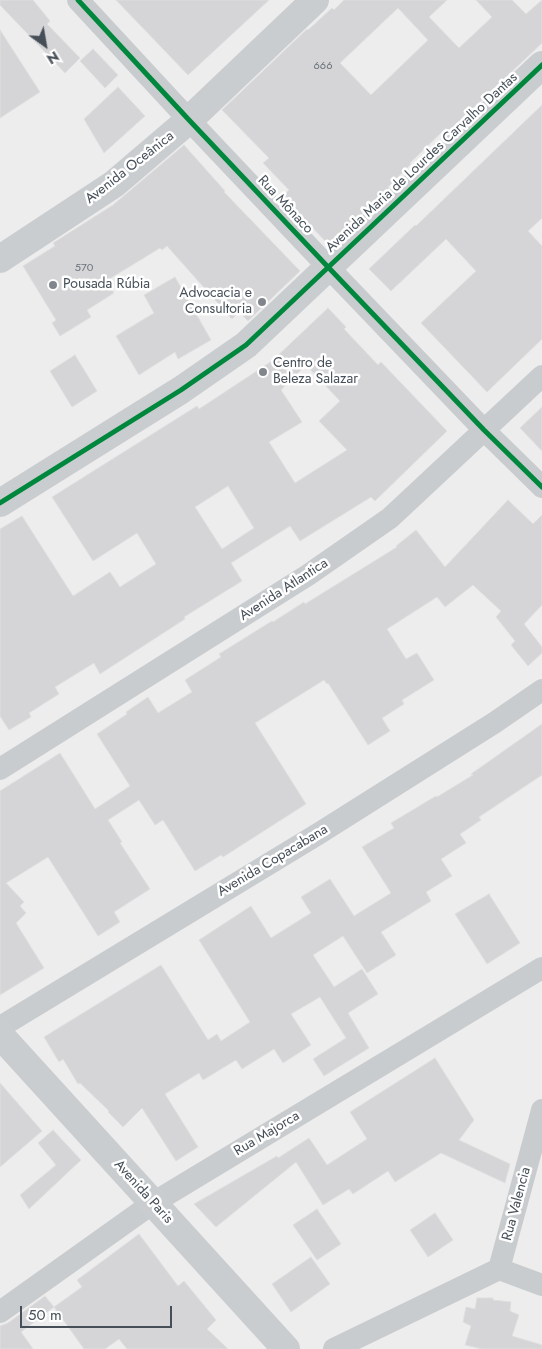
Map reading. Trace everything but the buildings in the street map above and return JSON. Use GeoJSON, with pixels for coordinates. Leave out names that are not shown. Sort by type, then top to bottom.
{"type":"FeatureCollection","features":[{"type":"Feature","properties":{"kind":"street","name":"Rua Mônaco"},"geometry":{"type":"LineString","coordinates":[[78,0],[328,267],[484,430],[542,487]]}},
{"type":"Feature","properties":{"kind":"street","name":"Avenida Oceânica"},"geometry":{"type":"LineString","coordinates":[[0,259],[114,184],[189,120],[315,0]]}},
{"type":"Feature","properties":{"kind":"street","name":"Avenida Maria de Lourdes Carvalho Dantas"},"geometry":{"type":"LineString","coordinates":[[0,503],[181,390],[246,345],[542,65]]}},
{"type":"Feature","properties":{"kind":"street","name":"Avenida Atlantica"},"geometry":{"type":"LineString","coordinates":[[0,769],[308,575],[382,524],[542,376]]}},
{"type":"Feature","properties":{"kind":"street","name":"Avenida Copacabana"},"geometry":{"type":"LineString","coordinates":[[0,1027],[318,834],[494,723],[542,690]]}},
{"type":"Feature","properties":{"kind":"street","name":"Rua Majorca"},"geometry":{"type":"LineString","coordinates":[[0,1312],[153,1203],[542,968]]}},
{"type":"Feature","properties":{"kind":"street","name":"Avenida Paris"},"geometry":{"type":"LineString","coordinates":[[0,1035],[286,1349]]}},
{"type":"Feature","properties":{"kind":"street","name":"Rua Valencia"},"geometry":{"type":"LineString","coordinates":[[499,1269],[542,1110]]}},
{"type":"Feature","properties":{"kind":"street"},"geometry":{"type":"LineString","coordinates":[[334,1349],[499,1269],[542,1284]]}},
{"type":"Feature","properties":{"kind":"cycle path"},"geometry":{"type":"LineString","coordinates":[[78,0],[328,267],[484,430],[542,487]]}},
{"type":"Feature","properties":{"kind":"cycle path"},"geometry":{"type":"LineString","coordinates":[[0,503],[181,390],[246,345],[542,65]]}},
{"type":"Feature","properties":{"kind":"place","name":"Pousada Rúbia"},"geometry":{"type":"Point","coordinates":[53,285]}},
{"type":"Feature","properties":{"kind":"place","name":"Advocacia e Consultoria"},"geometry":{"type":"Point","coordinates":[262,302]}},
{"type":"Feature","properties":{"kind":"place","name":"Centro de Beleza Salazar"},"geometry":{"type":"Point","coordinates":[263,372]}}]}
